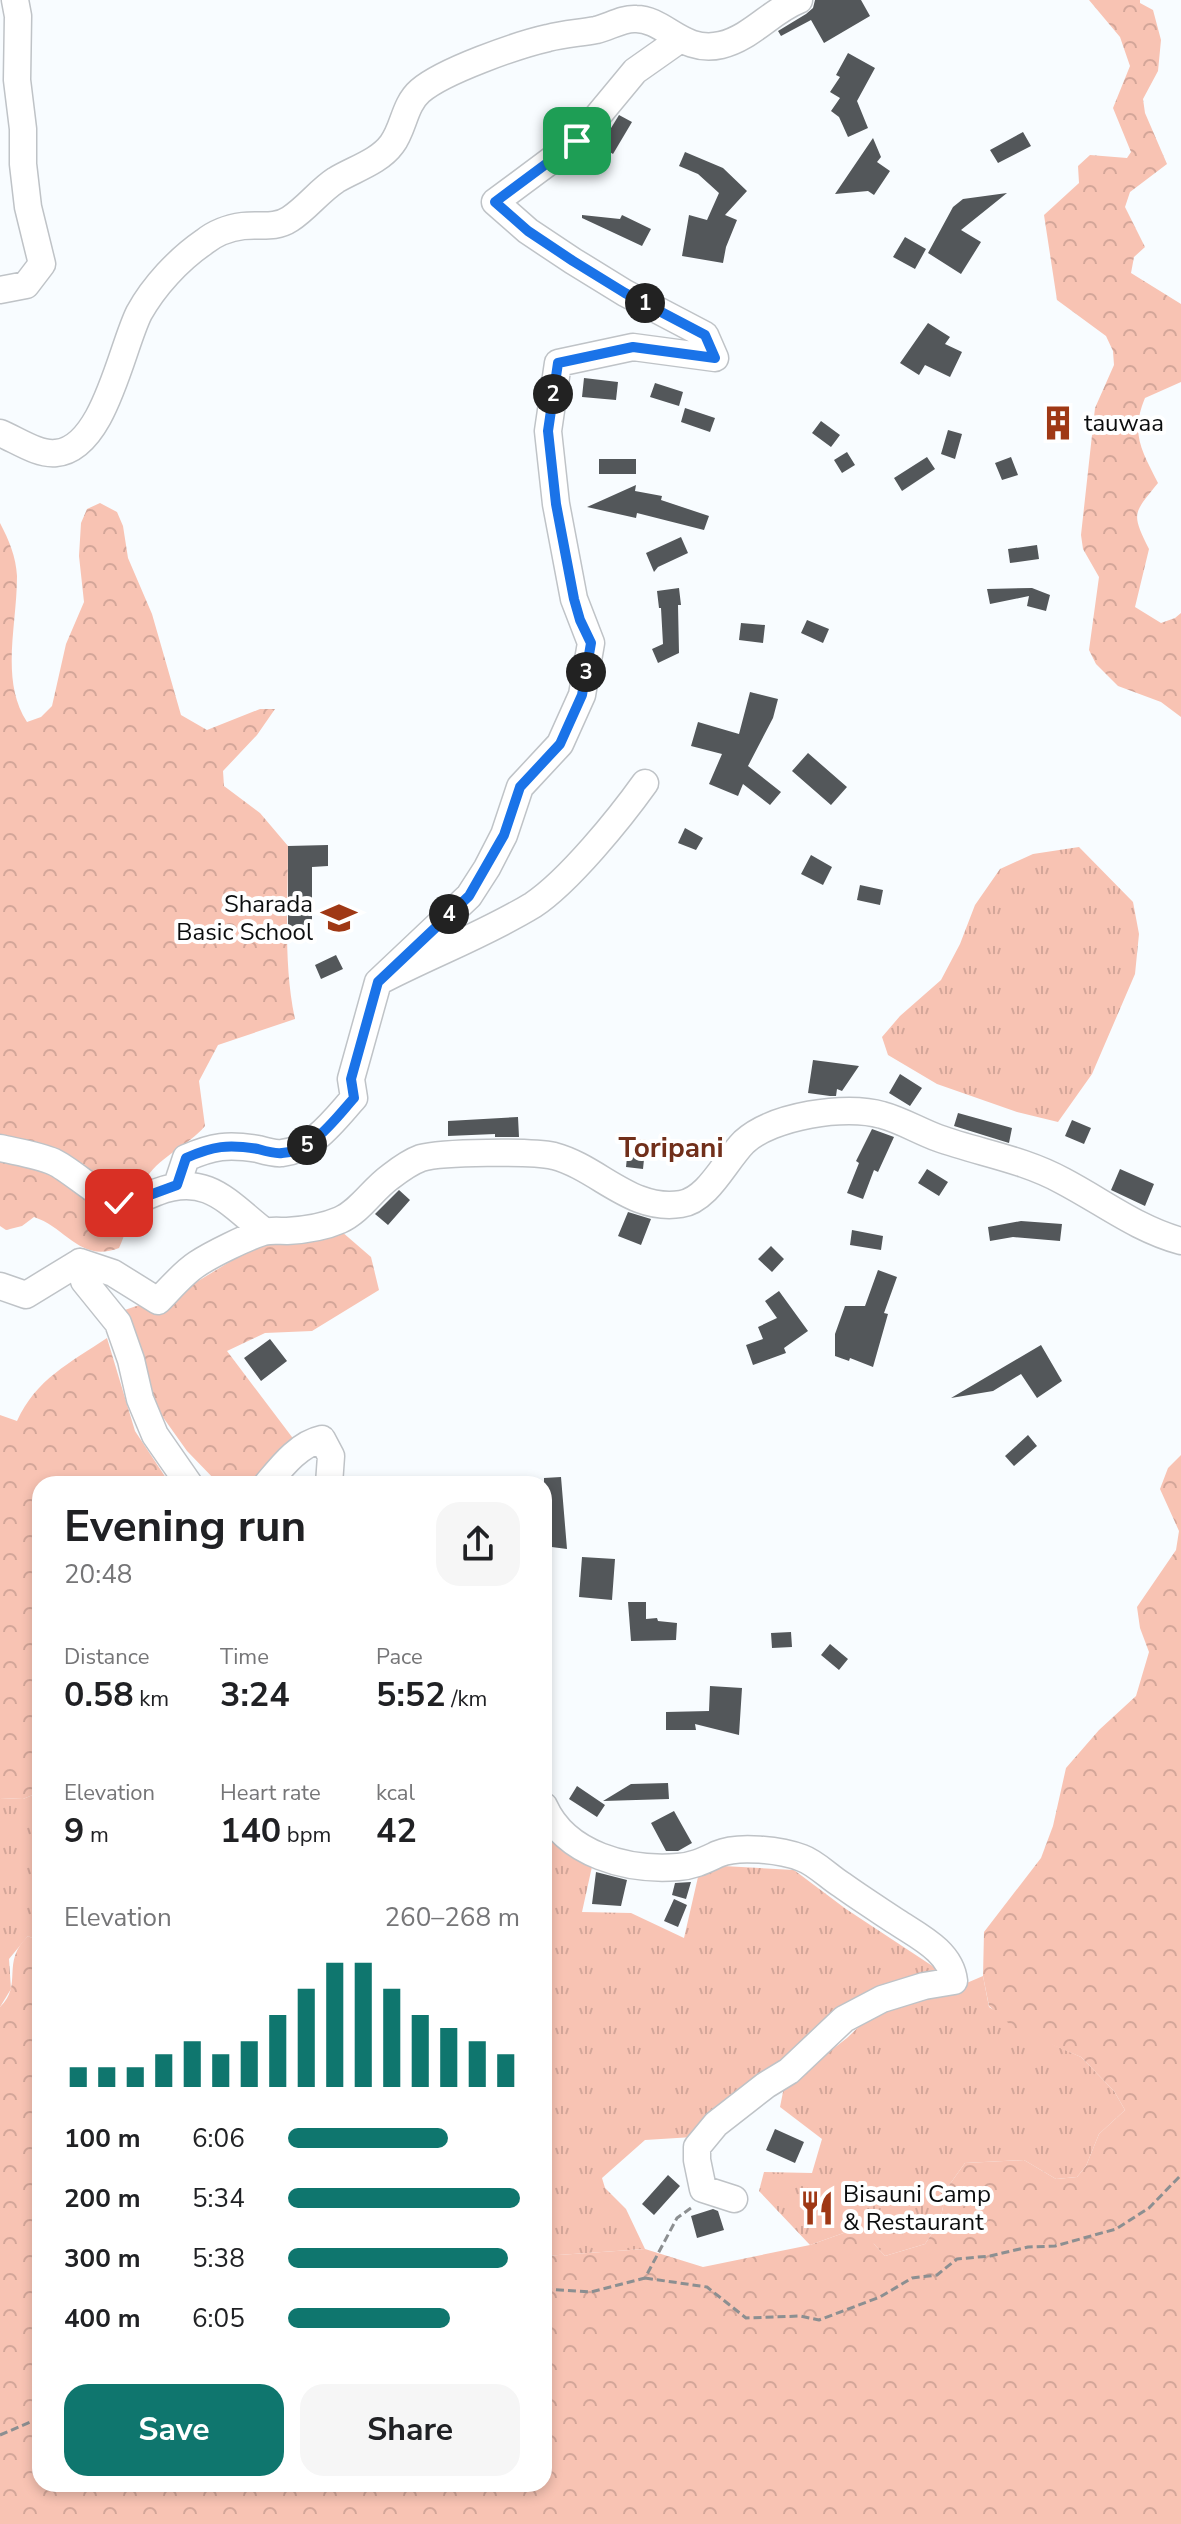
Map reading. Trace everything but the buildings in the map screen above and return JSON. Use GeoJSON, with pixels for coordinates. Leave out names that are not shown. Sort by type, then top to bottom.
{"type":"FeatureCollection","features":[{"type":"Feature","properties":{"kind":"street"},"geometry":{"type":"LineString","coordinates":[[0,290],[26,285],[42,264],[28,207],[23,164],[15,0]]}},
{"type":"Feature","properties":{"kind":"street"},"geometry":{"type":"LineString","coordinates":[[0,433],[47,453],[65,452],[82,441],[119,370],[139,313],[160,283],[186,256],[217,233],[245,226],[271,226],[289,219],[335,180],[379,156],[391,146],[418,92],[430,84],[498,54],[547,38],[598,30],[634,18],[647,20],[679,40],[695,45],[721,45],[799,0]]}},
{"type":"Feature","properties":{"kind":"street"},"geometry":{"type":"LineString","coordinates":[[177,1185],[186,1158],[209,1148],[236,1145],[282,1154],[307,1145],[354,1098],[351,1079],[378,982],[469,896],[504,835],[520,787],[560,744],[582,695],[591,643],[574,599],[556,504],[548,431],[558,363],[633,347],[715,358],[705,335],[625,293],[573,261],[528,231],[495,202],[577,141],[635,71],[679,40]]}},
{"type":"Feature","properties":{"kind":"street"},"geometry":{"type":"LineString","coordinates":[[378,982],[535,903],[566,876],[645,783]]}},
{"type":"Feature","properties":{"kind":"street"},"geometry":{"type":"LineString","coordinates":[[0,1286],[26,1295],[80,1262],[113,1273],[158,1301],[197,1264],[264,1231],[306,1229],[338,1221],[352,1213],[388,1178],[421,1158],[525,1153],[552,1156],[588,1169],[625,1195],[663,1205],[681,1204],[693,1201],[707,1190],[747,1139],[765,1129],[802,1117],[831,1112],[860,1111],[882,1115],[939,1138],[1018,1160],[1062,1180],[1147,1231],[1181,1241]]}},
{"type":"Feature","properties":{"kind":"street"},"geometry":{"type":"LineString","coordinates":[[0,1148],[52,1161],[82,1178],[108,1199],[119,1203],[177,1185],[199,1185],[212,1191],[264,1231]]}},
{"type":"Feature","properties":{"kind":"street"},"geometry":{"type":"LineString","coordinates":[[80,1262],[84,1281],[118,1323],[140,1399],[155,1435],[183,1476]]}},
{"type":"Feature","properties":{"kind":"street"},"geometry":{"type":"LineString","coordinates":[[275,1476],[310,1442],[322,1439],[331,1456],[330,1476]]}},
{"type":"Feature","properties":{"kind":"street"},"geometry":{"type":"LineString","coordinates":[[552,1821],[564,1837],[586,1851],[607,1859],[678,1867],[705,1862],[720,1853],[753,1849],[802,1858],[932,1946],[952,1966],[954,1981],[924,1986],[882,1999],[844,2019],[789,2071],[716,2124],[697,2147],[697,2160],[703,2189],[724,2196]]}},
{"type":"Feature","properties":{"kind":"path"},"geometry":{"type":"LineString","coordinates":[[552,2290],[591,2292],[645,2278],[707,2287],[746,2318],[800,2316],[819,2320],[880,2297],[912,2278],[937,2275],[957,2259],[990,2256],[1028,2247],[1055,2246],[1116,2229],[1149,2208],[1181,2175]]}},
{"type":"Feature","properties":{"kind":"path"},"geometry":{"type":"LineString","coordinates":[[645,2278],[677,2218],[724,2196]]}},
{"type":"Feature","properties":{"kind":"path"},"geometry":{"type":"LineString","coordinates":[[0,2435],[32,2421]]}},
{"type":"Feature","properties":{"kind":"green space"},"geometry":{"type":"Polygon","coordinates":[[[1089,0],[1140,0],[1153,10],[1161,40],[1158,71],[1143,99],[1145,113],[1167,164],[1130,192],[1125,207],[1145,247],[1134,257],[1131,273],[1181,304],[1181,382],[1145,398],[1138,422],[1140,442],[1158,483],[1137,514],[1139,528],[1149,549],[1135,607],[1161,623],[1181,613],[1181,717],[1161,702],[1118,686],[1096,664],[1089,650],[1099,577],[1083,549],[1081,535],[1095,408],[1114,365],[1113,351],[1106,336],[1057,300],[1044,215],[1079,183],[1078,166],[1090,155],[1127,158],[1131,152],[1113,108],[1130,66],[1120,37],[1089,0]]]}},
{"type":"Feature","properties":{"kind":"green space"},"geometry":{"type":"Polygon","coordinates":[[[100,503],[117,512],[123,526],[128,558],[152,614],[181,715],[207,730],[260,709],[275,709],[257,735],[223,771],[224,786],[260,813],[288,846],[288,955],[295,1019],[218,1045],[199,1081],[205,1126],[147,1177],[119,1248],[94,1251],[34,1217],[22,1226],[6,1230],[0,1226],[0,523],[12,549],[17,576],[12,671],[19,706],[27,722],[41,717],[52,706],[66,644],[84,602],[79,556],[81,523],[87,509],[100,503]]]}},
{"type":"Feature","properties":{"kind":"green space"},"geometry":{"type":"Polygon","coordinates":[[[1079,847],[1133,902],[1139,934],[1135,974],[1092,1074],[1058,1122],[1017,1112],[937,1084],[888,1055],[882,1037],[900,1016],[941,980],[960,944],[975,905],[1000,869],[1033,854],[1079,847]]]}},
{"type":"Feature","properties":{"kind":"green space"},"geometry":{"type":"Polygon","coordinates":[[[334,1225],[371,1257],[379,1290],[312,1331],[265,1333],[227,1351],[295,1441],[258,1476],[211,1476],[187,1451],[150,1399],[122,1311],[185,1289],[256,1243],[334,1225]]]}},
{"type":"Feature","properties":{"kind":"green space"},"geometry":{"type":"Polygon","coordinates":[[[107,1338],[135,1431],[165,1476],[32,1476],[32,1795],[23,1799],[0,1798],[0,1415],[17,1421],[34,1394],[67,1364],[107,1338]]]}},
{"type":"Feature","properties":{"kind":"green space"},"geometry":{"type":"Polygon","coordinates":[[[1181,1455],[1181,2524],[0,2524],[0,2007],[11,1990],[15,1955],[28,1936],[32,1938],[32,2492],[552,2492],[552,2255],[645,2249],[703,2267],[810,2245],[852,2230],[868,2232],[885,2256],[925,2244],[940,2221],[947,2188],[965,2163],[1024,2160],[1056,2179],[1077,2177],[1086,2166],[1099,2134],[1125,2110],[1114,2091],[1081,2057],[1015,2029],[989,2006],[983,1976],[984,1932],[1041,1858],[1053,1826],[1066,1768],[1099,1730],[1136,1696],[1149,1652],[1140,1628],[1137,1607],[1176,1550],[1179,1531],[1160,1489],[1168,1468],[1181,1455]]]}},
{"type":"Feature","properties":{"kind":"green space"},"geometry":{"type":"Polygon","coordinates":[[[32,1795],[32,1938],[28,1936],[9,1959],[11,1989],[0,2007],[0,1798],[23,1799],[32,1795]]]}},
{"type":"Feature","properties":{"kind":"green space"},"geometry":{"type":"Polygon","coordinates":[[[552,1829],[593,1862],[582,1912],[631,1913],[684,1938],[698,1877],[693,1870],[723,1866],[794,1870],[846,1909],[937,1969],[844,2010],[693,2137],[645,2140],[602,2178],[605,2188],[626,2209],[645,2249],[552,2255],[552,1829]]]}},
{"type":"Feature","properties":{"kind":"green space"},"geometry":{"type":"Polygon","coordinates":[[[983,1976],[989,2007],[1052,2044],[1081,2057],[1114,2091],[1125,2110],[1099,2134],[1086,2166],[1077,2177],[1056,2179],[1024,2160],[965,2163],[947,2188],[940,2221],[925,2244],[885,2256],[874,2244],[852,2230],[810,2245],[759,2191],[764,2172],[812,2173],[822,2139],[780,2107],[784,2087],[869,2017],[941,1994],[983,1976]]]}},
{"type":"Feature","properties":{"kind":"place","name":"tauwaa"},"geometry":{"type":"Point","coordinates":[1058,423]}},
{"type":"Feature","properties":{"kind":"place","name":"Sharada Basic School"},"geometry":{"type":"Point","coordinates":[339,918]}},
{"type":"Feature","properties":{"kind":"place","name":"Bisauni Camp & Restaurant"},"geometry":{"type":"Point","coordinates":[817,2208]}},
{"type":"Feature","properties":{"kind":"district","name":"Toripani"},"geometry":{"type":"Point","coordinates":[671,1147]}},
{"type":"Feature","properties":{"kind":"route"},"geometry":{"type":"LineString","coordinates":[[119,1203],[177,1185],[186,1158],[209,1148],[236,1145],[282,1154],[307,1145],[326,1129],[354,1098],[351,1079],[378,982],[469,896],[504,835],[520,787],[560,744],[582,695],[591,643],[574,599],[556,504],[548,431],[558,363],[633,347],[715,358],[705,335],[625,293],[573,261],[528,231],[495,202],[577,141]]}}]}
